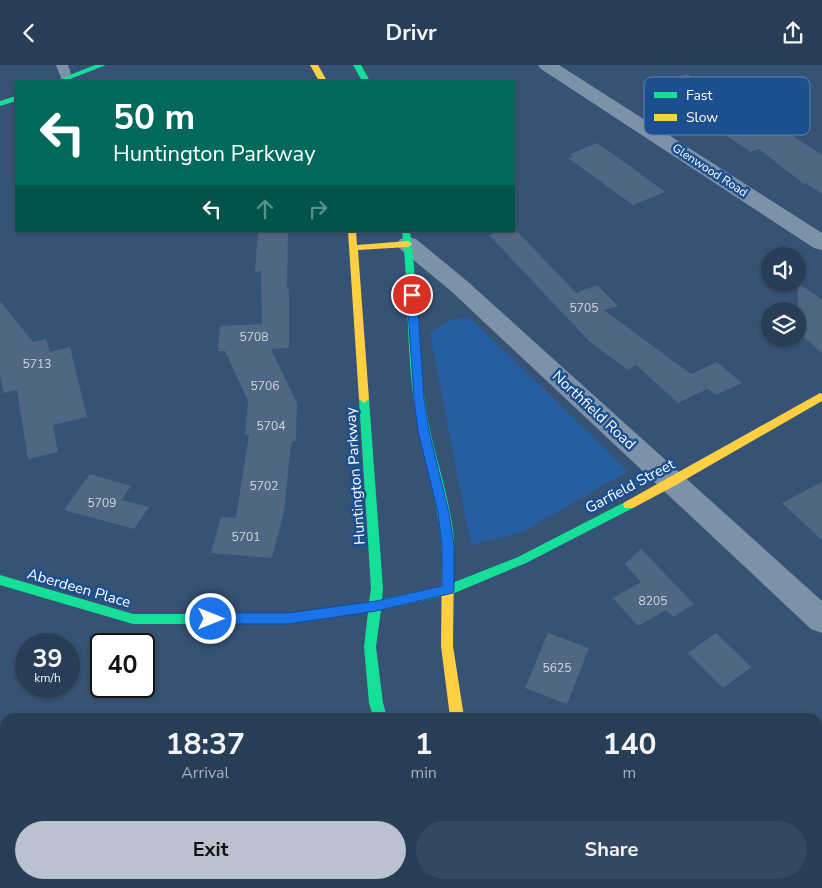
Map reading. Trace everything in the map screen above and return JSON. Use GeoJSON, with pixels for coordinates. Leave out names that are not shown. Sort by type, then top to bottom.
{"type":"FeatureCollection","features":[{"type":"Feature","properties":{"kind":"street"},"geometry":{"type":"LineString","coordinates":[[63,80],[102,65]]}},
{"type":"Feature","properties":{"kind":"street"},"geometry":{"type":"LineString","coordinates":[[314,65],[322,80]]}},
{"type":"Feature","properties":{"kind":"street"},"geometry":{"type":"LineString","coordinates":[[357,65],[365,80]]}},
{"type":"Feature","properties":{"kind":"street","name":"Glenwood Road"},"geometry":{"type":"LineString","coordinates":[[547,65],[644,128]]}},
{"type":"Feature","properties":{"kind":"street"},"geometry":{"type":"LineString","coordinates":[[0,104],[15,98]]}},
{"type":"Feature","properties":{"kind":"street","name":"Glenwood Road"},"geometry":{"type":"LineString","coordinates":[[655,135],[822,243]]}},
{"type":"Feature","properties":{"kind":"street","name":"Huntington Parkway"},"geometry":{"type":"LineString","coordinates":[[352,232],[376,560],[376,606],[370,647],[372,675],[379,713]]}},
{"type":"Feature","properties":{"kind":"street"},"geometry":{"type":"LineString","coordinates":[[353,248],[407,238],[419,399],[448,546],[447,646],[455,713]]}},
{"type":"Feature","properties":{"kind":"street","name":"Northfield Road"},"geometry":{"type":"LineString","coordinates":[[407,238],[822,620]]}},
{"type":"Feature","properties":{"kind":"street","name":"Garfield Street"},"geometry":{"type":"LineString","coordinates":[[448,590],[522,560],[672,482],[820,397]]}},
{"type":"Feature","properties":{"kind":"street","name":"Aberdeen Place"},"geometry":{"type":"LineString","coordinates":[[0,580],[134,619],[288,619],[376,606],[448,590]]}},
{"type":"Feature","properties":{"kind":"lane"},"geometry":{"type":"LineString","coordinates":[[62,65],[63,80]]}},
{"type":"Feature","properties":{"kind":"shaded area"},"geometry":{"type":"Polygon","coordinates":[[[469,317],[628,471],[523,532],[471,545],[430,333],[449,321],[469,317]]]}},
{"type":"Feature","properties":{"kind":"building"},"geometry":{"type":"Polygon","coordinates":[[[687,74],[692,77],[679,77],[687,74]]]}},
{"type":"Feature","properties":{"kind":"building"},"geometry":{"type":"Polygon","coordinates":[[[726,135],[791,135],[822,155],[822,194],[806,183],[804,184],[759,149],[751,152],[726,135]]]}},
{"type":"Feature","properties":{"kind":"building"},"geometry":{"type":"Polygon","coordinates":[[[597,143],[665,192],[633,205],[568,158],[573,157],[570,154],[597,143]]]}},
{"type":"Feature","properties":{"kind":"building"},"geometry":{"type":"Polygon","coordinates":[[[515,229],[576,293],[597,285],[618,306],[604,310],[691,374],[717,362],[742,383],[716,395],[698,381],[707,389],[678,403],[636,365],[628,370],[590,342],[489,235],[498,232],[515,232],[515,229]]]}},
{"type":"Feature","properties":{"kind":"building"},"geometry":{"type":"Polygon","coordinates":[[[258,232],[288,232],[289,348],[271,349],[297,403],[296,441],[293,441],[291,445],[284,511],[272,558],[211,553],[221,517],[236,518],[249,434],[245,435],[248,401],[225,351],[218,351],[220,326],[262,324],[261,271],[255,272],[258,232]]]}},
{"type":"Feature","properties":{"kind":"building"},"geometry":{"type":"Polygon","coordinates":[[[806,289],[822,300],[822,353],[806,339],[806,302],[798,302],[798,292],[806,292],[806,289]]]}},
{"type":"Feature","properties":{"kind":"building"},"geometry":{"type":"Polygon","coordinates":[[[0,301],[33,342],[46,339],[50,352],[70,347],[87,417],[53,425],[58,452],[28,459],[17,390],[4,393],[0,375],[0,301]]]}},
{"type":"Feature","properties":{"kind":"building"},"geometry":{"type":"Polygon","coordinates":[[[90,474],[131,486],[121,500],[149,507],[134,529],[64,510],[90,474]]]}},
{"type":"Feature","properties":{"kind":"building"},"geometry":{"type":"Polygon","coordinates":[[[822,482],[822,540],[782,503],[822,482]]]}},
{"type":"Feature","properties":{"kind":"building"},"geometry":{"type":"Polygon","coordinates":[[[641,549],[694,604],[673,617],[666,610],[638,626],[613,598],[641,582],[625,564],[641,549]]]}},
{"type":"Feature","properties":{"kind":"building"},"geometry":{"type":"Polygon","coordinates":[[[548,633],[589,648],[567,704],[525,688],[548,633]]]}},
{"type":"Feature","properties":{"kind":"building"},"geometry":{"type":"Polygon","coordinates":[[[716,633],[751,667],[723,688],[688,653],[716,633]]]}},
{"type":"Feature","properties":{"kind":"traffic: fast"},"geometry":{"type":"LineString","coordinates":[[62,80],[102,65]]}},
{"type":"Feature","properties":{"kind":"traffic: fast"},"geometry":{"type":"LineString","coordinates":[[357,65],[365,80]]}},
{"type":"Feature","properties":{"kind":"traffic: fast"},"geometry":{"type":"LineString","coordinates":[[0,104],[15,98]]}},
{"type":"Feature","properties":{"kind":"traffic: fast"},"geometry":{"type":"LineString","coordinates":[[406,232],[411,273],[419,402],[441,498],[448,555]]}},
{"type":"Feature","properties":{"kind":"traffic: fast"},"geometry":{"type":"LineString","coordinates":[[364,399],[377,589],[370,647],[376,703],[379,713]]}},
{"type":"Feature","properties":{"kind":"traffic: fast"},"geometry":{"type":"LineString","coordinates":[[0,580],[133,619],[288,619],[376,606],[448,590],[522,560],[629,505]]}},
{"type":"Feature","properties":{"kind":"traffic: slow"},"geometry":{"type":"LineString","coordinates":[[314,65],[322,80]]}},
{"type":"Feature","properties":{"kind":"traffic: slow"},"geometry":{"type":"LineString","coordinates":[[352,232],[364,399]]}},
{"type":"Feature","properties":{"kind":"traffic: slow"},"geometry":{"type":"LineString","coordinates":[[353,248],[408,244]]}},
{"type":"Feature","properties":{"kind":"traffic: slow"},"geometry":{"type":"LineString","coordinates":[[629,505],[820,397]]}},
{"type":"Feature","properties":{"kind":"traffic: slow"},"geometry":{"type":"LineString","coordinates":[[448,555],[447,646],[456,713]]}},
{"type":"Feature","properties":{"kind":"route"},"geometry":{"type":"LineString","coordinates":[[211,619],[288,619],[376,606],[448,590],[448,546],[443,513],[424,431],[419,399],[412,295]]}}]}
